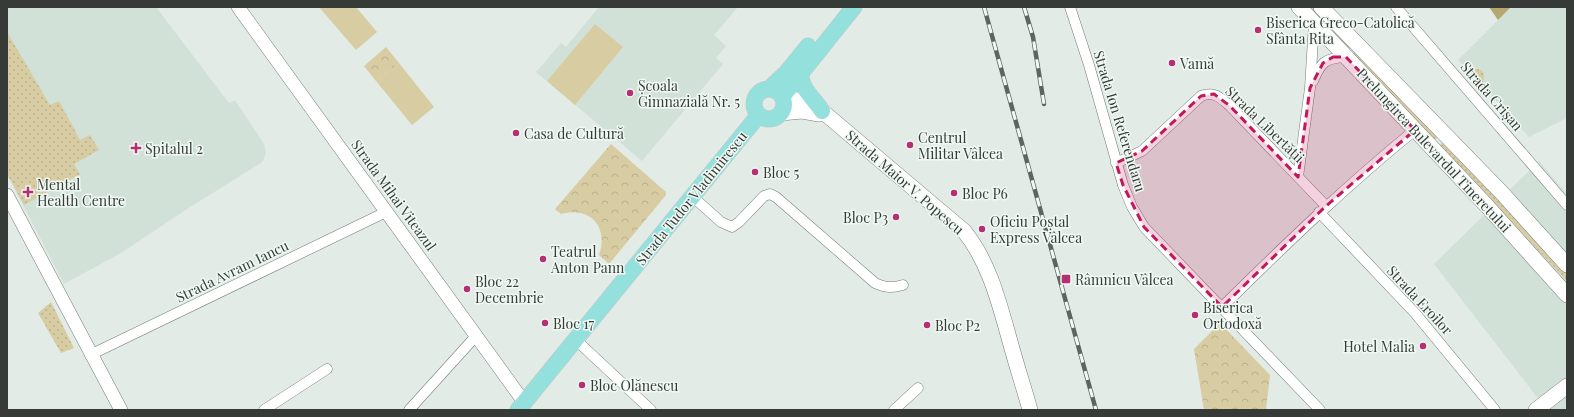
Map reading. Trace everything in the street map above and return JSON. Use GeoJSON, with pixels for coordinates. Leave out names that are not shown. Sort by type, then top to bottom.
{"type":"FeatureCollection","features":[{"type":"Feature","properties":{"kind":"main road"},"geometry":{"type":"LineString","coordinates":[[779,99],[759,92],[754,98],[753,106],[758,116],[768,119],[777,117],[779,99],[786,73],[837,16],[854,7]]}},
{"type":"Feature","properties":{"kind":"main road","name":"Prelungirea Bulevardul Tineretului"},"geometry":{"type":"LineString","coordinates":[[1299,7],[1487,206],[1567,294]]}},
{"type":"Feature","properties":{"kind":"main road","name":"Prelungirea Bulevardul Tineretului"},"geometry":{"type":"LineString","coordinates":[[1321,7],[1502,193],[1567,265]]}},
{"type":"Feature","properties":{"kind":"main road"},"geometry":{"type":"LineString","coordinates":[[779,99],[801,73],[837,16]]}},
{"type":"Feature","properties":{"kind":"main road"},"geometry":{"type":"LineString","coordinates":[[801,73],[804,88],[825,113]]}},
{"type":"Feature","properties":{"kind":"main road","name":"Strada Maior V. Popescu"},"geometry":{"type":"LineString","coordinates":[[779,99],[802,111],[825,113],[964,231],[980,254],[996,296],[1030,410]]}},
{"type":"Feature","properties":{"kind":"main road","name":"Strada Tudor Vladimirescu"},"geometry":{"type":"LineString","coordinates":[[521,406],[758,116]]}},
{"type":"Feature","properties":{"kind":"main road"},"geometry":{"type":"LineString","coordinates":[[1536,410],[1567,386]]}},
{"type":"Feature","properties":{"kind":"street","name":"Strada Mihai Viteazul"},"geometry":{"type":"LineString","coordinates":[[238,7],[476,336],[521,406]]}},
{"type":"Feature","properties":{"kind":"street","name":"Strada Ion Referendaru"},"geometry":{"type":"LineString","coordinates":[[1070,7],[1089,65],[1122,185],[1132,207],[1144,227],[1320,410]]}},
{"type":"Feature","properties":{"kind":"street","name":"Strada Crișan"},"geometry":{"type":"LineString","coordinates":[[1396,7],[1567,205]]}},
{"type":"Feature","properties":{"kind":"street","name":"Strada Libertății"},"geometry":{"type":"LineString","coordinates":[[1298,177],[1310,88],[1314,23]]}},
{"type":"Feature","properties":{"kind":"street","name":"Strada Libertății"},"geometry":{"type":"LineString","coordinates":[[1310,88],[1318,70],[1323,63],[1333,57],[1346,57]]}},
{"type":"Feature","properties":{"kind":"street","name":"Strada Libertății"},"geometry":{"type":"LineString","coordinates":[[1116,163],[1142,151],[1200,96],[1214,94],[1221,97],[1298,177],[1322,209]]}},
{"type":"Feature","properties":{"kind":"street"},"geometry":{"type":"LineString","coordinates":[[1222,307],[1322,209],[1415,130]]}},
{"type":"Feature","properties":{"kind":"street"},"geometry":{"type":"LineString","coordinates":[[693,197],[721,222],[732,227],[740,222],[764,196],[770,194],[776,197],[875,283],[884,287],[892,288],[904,285]]}},
{"type":"Feature","properties":{"kind":"street"},"geometry":{"type":"LineString","coordinates":[[7,195],[121,410]]}},
{"type":"Feature","properties":{"kind":"street","name":"Strada Eroilor"},"geometry":{"type":"LineString","coordinates":[[1322,209],[1421,319],[1495,410]]}},
{"type":"Feature","properties":{"kind":"street","name":"Strada Avram Iancu"},"geometry":{"type":"LineString","coordinates":[[90,354],[386,212]]}},
{"type":"Feature","properties":{"kind":"street"},"geometry":{"type":"LineString","coordinates":[[409,410],[476,336]]}},
{"type":"Feature","properties":{"kind":"street"},"geometry":{"type":"LineString","coordinates":[[576,340],[651,410]]}},
{"type":"Feature","properties":{"kind":"street"},"geometry":{"type":"LineString","coordinates":[[264,410],[327,369]]}},
{"type":"Feature","properties":{"kind":"street"},"geometry":{"type":"LineString","coordinates":[[894,410],[918,388]]}},
{"type":"Feature","properties":{"kind":"highlighted area"},"geometry":{"type":"Polygon","coordinates":[[[1333,57],[1346,57],[1415,130],[1326,206],[1222,307],[1144,227],[1123,185],[1116,163],[1142,151],[1201,96],[1214,94],[1230,106],[1298,177],[1310,88],[1323,63],[1333,57]]]}},
{"type":"Feature","properties":{"kind":"shaded area","name":"Spitalul 2"},"geometry":{"type":"Polygon","coordinates":[[[7,7],[156,7],[229,103],[235,100],[264,144],[266,152],[264,159],[261,163],[187,209],[121,253],[64,284],[7,174],[7,7]]]}},
{"type":"Feature","properties":{"kind":"shaded area","name":"Școala Gimnazială Nr. 5"},"geometry":{"type":"Polygon","coordinates":[[[599,7],[738,7],[714,35],[726,46],[716,58],[723,64],[642,161],[536,72],[561,43],[566,47],[599,7]]]}},
{"type":"Feature","properties":{"kind":"shaded area"},"geometry":{"type":"Polygon","coordinates":[[[1511,7],[1567,7],[1567,118],[1529,137],[1458,60],[1511,7]]]}},
{"type":"Feature","properties":{"kind":"shaded area"},"geometry":{"type":"Polygon","coordinates":[[[1539,161],[1567,194],[1567,410],[1547,410],[1434,264],[1539,161]]]}},
{"type":"Feature","properties":{"kind":"green space"},"geometry":{"type":"Polygon","coordinates":[[[319,7],[356,7],[377,32],[356,50],[319,7]]]}},
{"type":"Feature","properties":{"kind":"green space"},"geometry":{"type":"Polygon","coordinates":[[[1305,7],[1313,7],[1352,46],[1348,50],[1305,7]]]}},
{"type":"Feature","properties":{"kind":"green space"},"geometry":{"type":"Polygon","coordinates":[[[1489,7],[1511,7],[1498,20],[1489,7]]]}},
{"type":"Feature","properties":{"kind":"green space"},"geometry":{"type":"Polygon","coordinates":[[[595,24],[623,47],[575,105],[547,81],[595,24]]]}},
{"type":"Feature","properties":{"kind":"green space"},"geometry":{"type":"Polygon","coordinates":[[[7,32],[50,105],[59,101],[80,140],[90,135],[99,150],[74,164],[80,174],[24,205],[7,174],[7,32]]]}},
{"type":"Feature","properties":{"kind":"green space"},"geometry":{"type":"Polygon","coordinates":[[[386,47],[399,63],[376,81],[364,66],[386,47]]]}},
{"type":"Feature","properties":{"kind":"green space"},"geometry":{"type":"Polygon","coordinates":[[[1356,51],[1438,136],[1435,140],[1352,54],[1356,51]]]}},
{"type":"Feature","properties":{"kind":"green space"},"geometry":{"type":"Polygon","coordinates":[[[399,63],[434,107],[412,125],[376,81],[399,63]]]}},
{"type":"Feature","properties":{"kind":"green space"},"geometry":{"type":"Polygon","coordinates":[[[1476,69],[1482,71],[1484,75],[1484,79],[1481,84],[1469,71],[1476,69]]]}},
{"type":"Feature","properties":{"kind":"green space"},"geometry":{"type":"Polygon","coordinates":[[[1444,141],[1567,272],[1567,281],[1440,145],[1444,141]]]}},
{"type":"Feature","properties":{"kind":"green space"},"geometry":{"type":"Polygon","coordinates":[[[611,144],[666,192],[666,195],[609,264],[599,255],[601,236],[595,221],[581,213],[571,212],[561,214],[555,209],[611,144]]]}},
{"type":"Feature","properties":{"kind":"green space"},"geometry":{"type":"Polygon","coordinates":[[[51,302],[74,348],[61,353],[38,313],[51,302]]]}},
{"type":"Feature","properties":{"kind":"green space"},"geometry":{"type":"Polygon","coordinates":[[[1220,323],[1270,375],[1266,410],[1204,410],[1194,349],[1220,323]]]}},
{"type":"Feature","properties":{"kind":"railway"},"geometry":{"type":"LineString","coordinates":[[984,7],[1096,410]]}},
{"type":"Feature","properties":{"kind":"railway"},"geometry":{"type":"LineString","coordinates":[[1024,7],[1033,37],[1044,104]]}},
{"type":"Feature","properties":{"kind":"place","name":"Biserica Greco-Catolică Sfânta Rita"},"geometry":{"type":"Point","coordinates":[1258,30]}},
{"type":"Feature","properties":{"kind":"place","name":"Vamă"},"geometry":{"type":"Point","coordinates":[1172,63]}},
{"type":"Feature","properties":{"kind":"place","name":"Școala Gimnazială Nr. 5"},"geometry":{"type":"Point","coordinates":[630,93]}},
{"type":"Feature","properties":{"kind":"place","name":"Casa de Cultură"},"geometry":{"type":"Point","coordinates":[516,133]}},
{"type":"Feature","properties":{"kind":"place","name":"Centrul Militar Vâlcea"},"geometry":{"type":"Point","coordinates":[910,145]}},
{"type":"Feature","properties":{"kind":"place","name":"Spitalul 2"},"geometry":{"type":"Point","coordinates":[136,148]}},
{"type":"Feature","properties":{"kind":"place","name":"Bloc 5"},"geometry":{"type":"Point","coordinates":[755,172]}},
{"type":"Feature","properties":{"kind":"place","name":"Mental Health Centre"},"geometry":{"type":"Point","coordinates":[28,192]}},
{"type":"Feature","properties":{"kind":"place","name":"Bloc P6"},"geometry":{"type":"Point","coordinates":[954,193]}},
{"type":"Feature","properties":{"kind":"place","name":"Bloc P3"},"geometry":{"type":"Point","coordinates":[896,217]}},
{"type":"Feature","properties":{"kind":"place","name":"Oficiu Poștal Express Vâlcea"},"geometry":{"type":"Point","coordinates":[982,229]}},
{"type":"Feature","properties":{"kind":"place","name":"Teatrul Anton Pann"},"geometry":{"type":"Point","coordinates":[543,259]}},
{"type":"Feature","properties":{"kind":"place","name":"Râmnicu Vâlcea"},"geometry":{"type":"Point","coordinates":[1066,279]}},
{"type":"Feature","properties":{"kind":"place","name":"Bloc 22 Decembrie"},"geometry":{"type":"Point","coordinates":[467,289]}},
{"type":"Feature","properties":{"kind":"place","name":"Biserica Ortodoxă"},"geometry":{"type":"Point","coordinates":[1195,315]}},
{"type":"Feature","properties":{"kind":"place","name":"Bloc 17"},"geometry":{"type":"Point","coordinates":[545,323]}},
{"type":"Feature","properties":{"kind":"place","name":"Bloc P2"},"geometry":{"type":"Point","coordinates":[927,325]}},
{"type":"Feature","properties":{"kind":"place","name":"Hotel Malia"},"geometry":{"type":"Point","coordinates":[1423,346]}},
{"type":"Feature","properties":{"kind":"place","name":"Bloc Olănescu"},"geometry":{"type":"Point","coordinates":[582,385]}}]}
